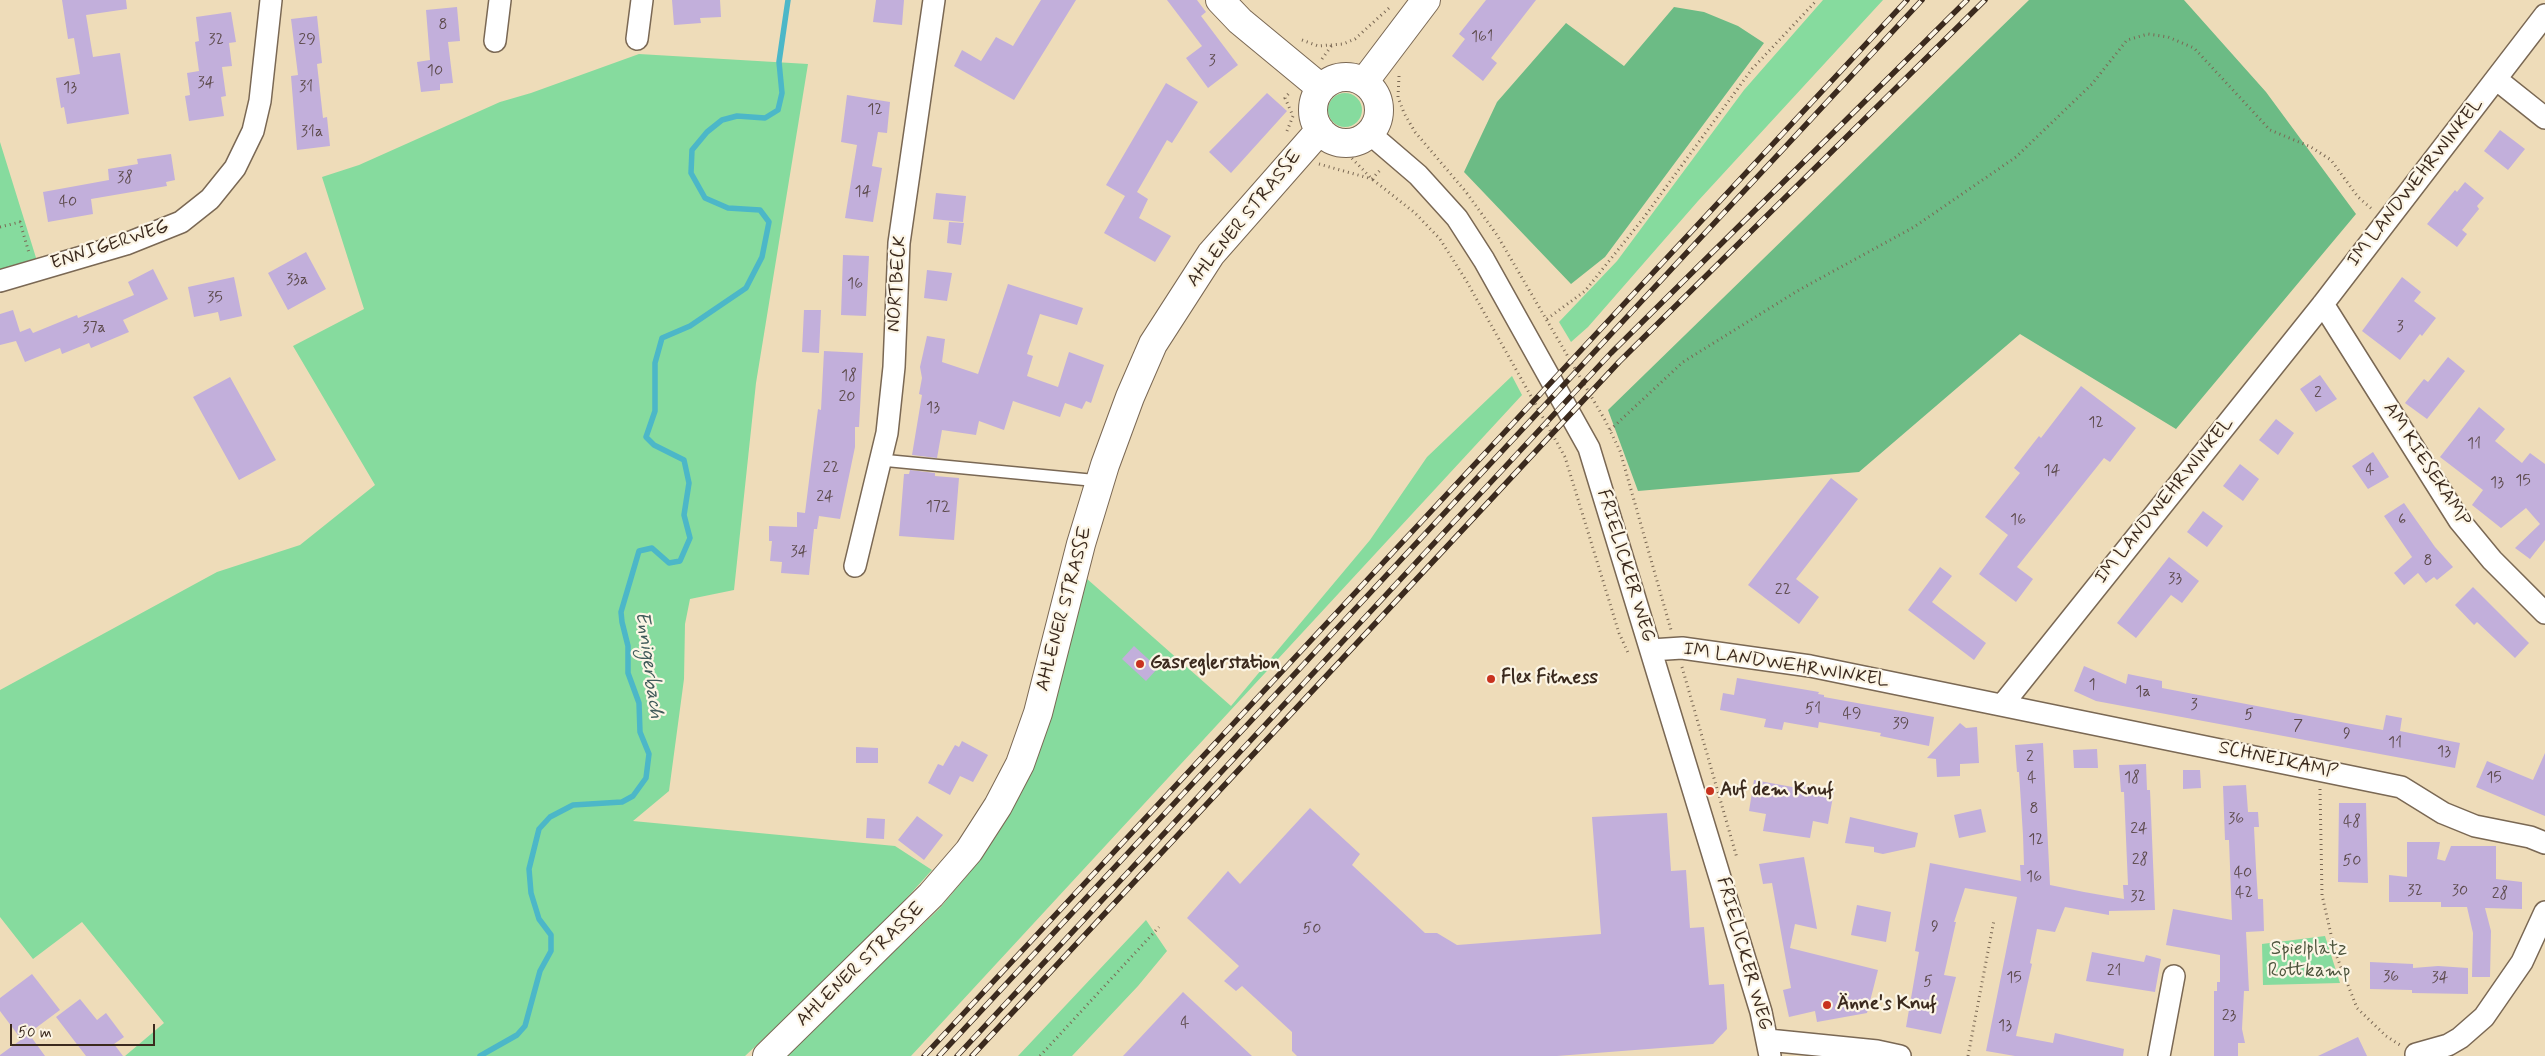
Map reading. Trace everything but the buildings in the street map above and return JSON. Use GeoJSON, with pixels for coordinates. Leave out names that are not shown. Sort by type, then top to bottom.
{"type":"FeatureCollection","features":[{"type":"Feature","properties":{"kind":"main road"},"geometry":{"type":"LineString","coordinates":[[1220,0],[1240,21],[1321,88]]}},
{"type":"Feature","properties":{"kind":"main road"},"geometry":{"type":"LineString","coordinates":[[1364,82],[1426,0]]}},
{"type":"Feature","properties":{"kind":"main road"},"geometry":{"type":"LineString","coordinates":[[1337,78],[1356,78],[1364,82],[1371,89],[1378,106],[1378,116],[1369,133],[1353,142],[1327,136],[1315,122],[1313,104],[1321,88],[1337,78]]}},
{"type":"Feature","properties":{"kind":"main road","name":"AHLENER STRASSE"},"geometry":{"type":"LineString","coordinates":[[767,1056],[931,895],[969,851],[998,806],[1020,764],[1038,713],[1081,544],[1100,481],[1130,397],[1153,344],[1211,254],[1327,136]]}},
{"type":"Feature","properties":{"kind":"street","name":"ENNIGERWEG"},"geometry":{"type":"LineString","coordinates":[[0,281],[126,244],[181,222],[210,199],[235,168],[252,131],[260,101],[271,0]]}},
{"type":"Feature","properties":{"kind":"street"},"geometry":{"type":"LineString","coordinates":[[495,41],[500,0]]}},
{"type":"Feature","properties":{"kind":"street"},"geometry":{"type":"LineString","coordinates":[[637,39],[642,0]]}},
{"type":"Feature","properties":{"kind":"street","name":"NORTBECK"},"geometry":{"type":"LineString","coordinates":[[856,566],[887,433],[894,367],[899,243],[934,0]]}},
{"type":"Feature","properties":{"kind":"street","name":"IM LANDWEHRWINKEL"},"geometry":{"type":"LineString","coordinates":[[1651,650],[1682,648],[1810,666],[2003,704],[2323,304],[2545,15]]}},
{"type":"Feature","properties":{"kind":"street"},"geometry":{"type":"LineString","coordinates":[[2496,79],[2545,118]]}},
{"type":"Feature","properties":{"kind":"street","name":"FRIELICKER WEG"},"geometry":{"type":"LineString","coordinates":[[1369,133],[1418,175],[1456,218],[1484,260],[1589,448],[1769,1048]]}},
{"type":"Feature","properties":{"kind":"street","name":"AM KIESEKAMP"},"geometry":{"type":"LineString","coordinates":[[2323,304],[2459,520],[2492,560],[2545,613]]}},
{"type":"Feature","properties":{"kind":"street","name":"SCHNEIKAMP"},"geometry":{"type":"LineString","coordinates":[[2003,704],[2098,726],[2401,787],[2443,813],[2475,826],[2530,837],[2545,843]]}},
{"type":"Feature","properties":{"kind":"street"},"geometry":{"type":"LineString","coordinates":[[2416,1054],[2448,1045],[2460,1038],[2484,1017],[2522,962],[2545,912]]}},
{"type":"Feature","properties":{"kind":"street"},"geometry":{"type":"LineString","coordinates":[[2159,1056],[2174,976]]}},
{"type":"Feature","properties":{"kind":"street"},"geometry":{"type":"LineString","coordinates":[[1769,1048],[1900,1056]]}},
{"type":"Feature","properties":{"kind":"lane"},"geometry":{"type":"LineString","coordinates":[[881,460],[1100,481]]}},
{"type":"Feature","properties":{"kind":"path"},"geometry":{"type":"LineString","coordinates":[[1547,320],[1585,291],[1648,212],[1752,69],[1817,0]]}},
{"type":"Feature","properties":{"kind":"path"},"geometry":{"type":"LineString","coordinates":[[1332,45],[1355,39],[1391,5]]}},
{"type":"Feature","properties":{"kind":"path"},"geometry":{"type":"LineString","coordinates":[[1610,430],[1683,362],[1799,290],[1914,227],[2016,157],[2092,84],[2127,40],[2148,34],[2168,37],[2194,48],[2270,130],[2311,146],[2331,160],[2358,198],[2386,221]]}},
{"type":"Feature","properties":{"kind":"path"},"geometry":{"type":"LineString","coordinates":[[1401,73],[1398,79],[1398,97],[1414,132]]}},
{"type":"Feature","properties":{"kind":"path"},"geometry":{"type":"LineString","coordinates":[[1327,136],[1372,179],[1415,213],[1440,239],[1467,282],[1565,458],[1619,633],[1631,659]]}},
{"type":"Feature","properties":{"kind":"path"},"geometry":{"type":"LineString","coordinates":[[0,227],[20,222],[34,271]]}},
{"type":"Feature","properties":{"kind":"path"},"geometry":{"type":"LineString","coordinates":[[2320,770],[2322,895],[2335,952],[2357,1008],[2386,1036],[2416,1054]]}},
{"type":"Feature","properties":{"kind":"path"},"geometry":{"type":"LineString","coordinates":[[1968,1056],[1994,920]]}},
{"type":"Feature","properties":{"kind":"path"},"geometry":{"type":"LineString","coordinates":[[1040,1056],[1159,927]]}},
{"type":"Feature","properties":{"kind":"green space"},"geometry":{"type":"Polygon","coordinates":[[[1823,0],[1883,0],[1698,201],[1588,327],[1571,342],[1559,322],[1617,261],[1744,90],[1823,0]]]}},
{"type":"Feature","properties":{"kind":"green space"},"geometry":{"type":"Polygon","coordinates":[[[2029,0],[2184,0],[2266,92],[2356,214],[2176,429],[2020,334],[1859,472],[1638,491],[1608,410],[2029,0]]]}},
{"type":"Feature","properties":{"kind":"green space"},"geometry":{"type":"Polygon","coordinates":[[[1674,7],[1704,12],[1738,26],[1764,43],[1605,257],[1571,284],[1464,172],[1497,102],[1566,23],[1624,66],[1674,7]]]}},
{"type":"Feature","properties":{"kind":"green space"},"geometry":{"type":"Polygon","coordinates":[[[639,54],[808,64],[756,383],[734,590],[690,599],[685,624],[684,679],[669,791],[633,821],[895,846],[932,870],[867,942],[745,1056],[125,1056],[164,1023],[82,922],[33,959],[0,917],[0,690],[217,572],[300,545],[375,485],[293,346],[364,309],[322,177],[359,165],[500,102],[531,93],[639,54]]]}},
{"type":"Feature","properties":{"kind":"green space"},"geometry":{"type":"Polygon","coordinates":[[[1345,93],[1357,98],[1362,110],[1357,122],[1345,127],[1333,122],[1328,110],[1333,98],[1345,93]]]}},
{"type":"Feature","properties":{"kind":"green space"},"geometry":{"type":"Polygon","coordinates":[[[0,142],[37,261],[0,271],[0,142]]]}},
{"type":"Feature","properties":{"kind":"green space"},"geometry":{"type":"Polygon","coordinates":[[[1512,376],[1522,395],[911,1056],[784,1056],[939,909],[966,877],[1019,796],[1036,760],[1052,715],[1086,578],[1231,706],[1370,540],[1427,457],[1512,376]]]}},
{"type":"Feature","properties":{"kind":"green space"},"geometry":{"type":"Polygon","coordinates":[[[1146,920],[1167,951],[1138,986],[1072,1056],[1018,1056],[1146,920]]]}},
{"type":"Feature","properties":{"kind":"green space","name":"Spielplatz Rottkamp"},"geometry":{"type":"Polygon","coordinates":[[[2325,936],[2340,983],[2263,985],[2262,944],[2325,936]]]}},
{"type":"Feature","properties":{"kind":"waterway","name":"Ennigerbach"},"geometry":{"type":"LineString","coordinates":[[480,1056],[517,1035],[525,1026],[540,971],[551,951],[551,935],[539,919],[531,893],[529,869],[539,829],[550,817],[573,805],[622,802],[633,796],[646,778],[649,754],[640,732],[639,703],[628,673],[628,646],[621,612],[639,551],[652,548],[669,563],[680,561],[690,538],[684,515],[689,483],[684,460],[654,445],[646,437],[655,411],[655,363],[662,338],[690,326],[746,288],[762,257],[769,222],[760,210],[728,208],[705,198],[691,173],[692,150],[707,132],[722,120],[737,116],[765,118],[778,110],[782,93],[779,62],[788,0]]}},
{"type":"Feature","properties":{"kind":"railway"},"geometry":{"type":"LineString","coordinates":[[924,1056],[1907,0]]}},
{"type":"Feature","properties":{"kind":"railway"},"geometry":{"type":"LineString","coordinates":[[939,1056],[1922,0]]}},
{"type":"Feature","properties":{"kind":"railway"},"geometry":{"type":"LineString","coordinates":[[957,1056],[1611,353],[1967,0]]}},
{"type":"Feature","properties":{"kind":"railway"},"geometry":{"type":"LineString","coordinates":[[972,1056],[1619,362],[1985,0]]}},
{"type":"Feature","properties":{"kind":"place","name":"Gasreglerstation"},"geometry":{"type":"Point","coordinates":[1140,664]}},
{"type":"Feature","properties":{"kind":"place","name":"Flex Fitness"},"geometry":{"type":"Point","coordinates":[1491,679]}},
{"type":"Feature","properties":{"kind":"place","name":"Auf dem Knuf"},"geometry":{"type":"Point","coordinates":[1710,791]}},
{"type":"Feature","properties":{"kind":"place","name":"Änne's Knuf"},"geometry":{"type":"Point","coordinates":[1827,1005]}}]}
